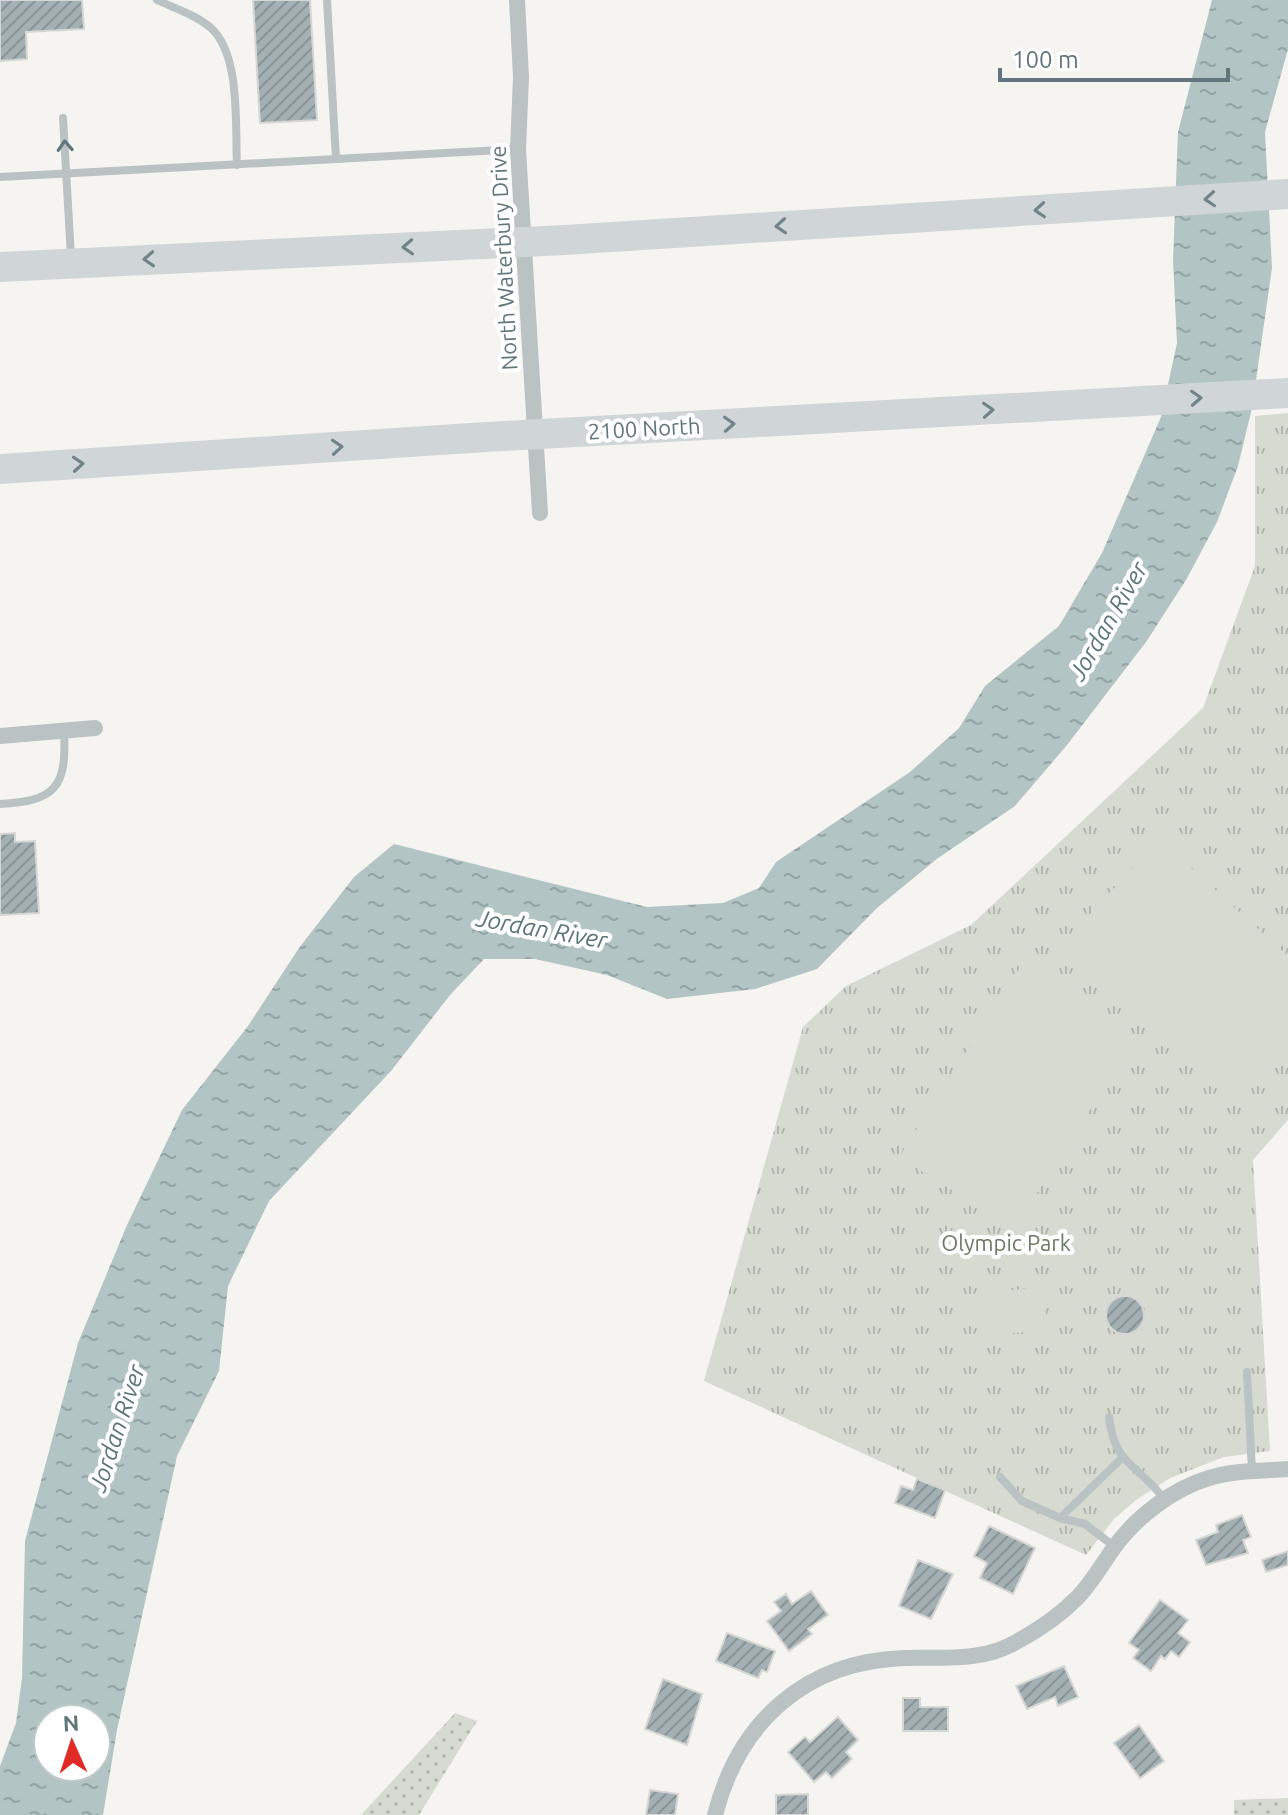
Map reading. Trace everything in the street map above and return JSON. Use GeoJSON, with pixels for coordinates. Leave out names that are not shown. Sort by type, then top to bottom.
{"type":"FeatureCollection","features":[{"type":"Feature","properties":{"kind":"highway"},"geometry":{"type":"LineString","coordinates":[[0,267],[565,240],[1288,194]]}},
{"type":"Feature","properties":{"kind":"highway","name":"2100 North"},"geometry":{"type":"LineString","coordinates":[[0,469],[567,432],[1286,393]]}},
{"type":"Feature","properties":{"kind":"street","name":"North Waterbury Drive"},"geometry":{"type":"LineString","coordinates":[[517,0],[521,77],[518,149],[540,513]]}},
{"type":"Feature","properties":{"kind":"street"},"geometry":{"type":"LineString","coordinates":[[0,736],[95,728]]}},
{"type":"Feature","properties":{"kind":"street"},"geometry":{"type":"LineString","coordinates":[[715,1815],[735,1757],[777,1706],[804,1686],[842,1668],[878,1660],[952,1660],[1013,1644],[1048,1623],[1078,1597],[1115,1547],[1165,1500],[1210,1478],[1288,1469]]}},
{"type":"Feature","properties":{"kind":"lane"},"geometry":{"type":"LineString","coordinates":[[157,0],[209,26],[227,51],[237,165]]}},
{"type":"Feature","properties":{"kind":"lane"},"geometry":{"type":"LineString","coordinates":[[327,0],[336,159]]}},
{"type":"Feature","properties":{"kind":"lane"},"geometry":{"type":"LineString","coordinates":[[63,118],[71,263]]}},
{"type":"Feature","properties":{"kind":"lane"},"geometry":{"type":"LineString","coordinates":[[0,177],[518,149]]}},
{"type":"Feature","properties":{"kind":"lane"},"geometry":{"type":"LineString","coordinates":[[0,804],[32,802],[51,793],[65,771],[64,732]]}},
{"type":"Feature","properties":{"kind":"lane"},"geometry":{"type":"LineString","coordinates":[[1247,1372],[1252,1472]]}},
{"type":"Feature","properties":{"kind":"lane"},"geometry":{"type":"LineString","coordinates":[[1109,1417],[1111,1442],[1122,1458],[1141,1472],[1165,1500]]}},
{"type":"Feature","properties":{"kind":"lane"},"geometry":{"type":"LineString","coordinates":[[1060,1518],[1122,1458]]}},
{"type":"Feature","properties":{"kind":"lane"},"geometry":{"type":"LineString","coordinates":[[1000,1477],[1022,1501],[1060,1518],[1085,1524],[1115,1547]]}},
{"type":"Feature","properties":{"kind":"green space","name":"Olympic Park"},"geometry":{"type":"Polygon","coordinates":[[[1288,413],[1288,1120],[1253,1160],[1270,1451],[1224,1457],[1170,1478],[1114,1519],[1086,1555],[704,1381],[803,1027],[846,986],[971,925],[1203,708],[1255,566],[1255,416],[1288,413]]]}},
{"type":"Feature","properties":{"kind":"green space"},"geometry":{"type":"Polygon","coordinates":[[[1159,839],[1288,956],[1288,1036],[1236,1092],[1068,938],[1159,839]]]}},
{"type":"Feature","properties":{"kind":"green space"},"geometry":{"type":"Polygon","coordinates":[[[1021,966],[1136,1038],[1014,1229],[899,1157],[1021,966]]]}},
{"type":"Feature","properties":{"kind":"green space"},"geometry":{"type":"Polygon","coordinates":[[[1043,1287],[1048,1330],[982,1336],[977,1294],[1043,1287]]]}},
{"type":"Feature","properties":{"kind":"green space"},"geometry":{"type":"Polygon","coordinates":[[[455,1713],[477,1721],[419,1815],[361,1815],[455,1713]]]}},
{"type":"Feature","properties":{"kind":"green space"},"geometry":{"type":"Polygon","coordinates":[[[1288,1798],[1288,1815],[1234,1815],[1234,1800],[1288,1798]]]}},
{"type":"Feature","properties":{"kind":"water","name":"Jordan River"},"geometry":{"type":"Polygon","coordinates":[[[1212,0],[1288,0],[1288,49],[1265,132],[1272,268],[1252,408],[1238,466],[1217,522],[1186,580],[1146,642],[1067,745],[1015,806],[938,858],[877,908],[817,969],[755,989],[667,999],[607,975],[535,959],[484,959],[450,995],[391,1071],[269,1201],[228,1286],[219,1371],[177,1456],[112,1760],[112,1703],[32,1703],[32,1783],[108,1783],[103,1815],[0,1815],[0,1766],[16,1723],[22,1678],[25,1541],[78,1343],[127,1225],[182,1110],[248,1026],[299,948],[354,877],[394,844],[647,907],[723,903],[759,888],[776,862],[910,772],[959,728],[985,686],[1059,626],[1102,553],[1161,417],[1177,343],[1173,260],[1178,132],[1212,0]]]}},
{"type":"Feature","properties":{"kind":"building"},"geometry":{"type":"Polygon","coordinates":[[[0,0],[82,0],[84,29],[26,32],[27,59],[0,61],[0,0]]]}},
{"type":"Feature","properties":{"kind":"building"},"geometry":{"type":"Polygon","coordinates":[[[253,0],[310,0],[317,120],[260,123],[253,0]]]}},
{"type":"Feature","properties":{"kind":"building"},"geometry":{"type":"Polygon","coordinates":[[[15,833],[15,842],[35,841],[39,913],[0,915],[0,834],[15,833]]]}},
{"type":"Feature","properties":{"kind":"building"},"geometry":{"type":"Polygon","coordinates":[[[1125,1296],[1139,1301],[1144,1315],[1139,1329],[1125,1334],[1111,1329],[1106,1315],[1111,1301],[1125,1296]]]}},
{"type":"Feature","properties":{"kind":"building"},"geometry":{"type":"Polygon","coordinates":[[[917,1479],[945,1490],[935,1518],[895,1503],[901,1486],[913,1490],[917,1479]]]}},
{"type":"Feature","properties":{"kind":"building"},"geometry":{"type":"Polygon","coordinates":[[[1242,1515],[1251,1537],[1243,1540],[1248,1553],[1206,1565],[1196,1540],[1218,1532],[1216,1525],[1242,1515]]]}},
{"type":"Feature","properties":{"kind":"building"},"geometry":{"type":"Polygon","coordinates":[[[989,1526],[1035,1548],[1013,1594],[980,1578],[987,1563],[974,1556],[989,1526]]]}},
{"type":"Feature","properties":{"kind":"building"},"geometry":{"type":"Polygon","coordinates":[[[1288,1551],[1288,1565],[1266,1572],[1262,1560],[1288,1551]]]}},
{"type":"Feature","properties":{"kind":"building"},"geometry":{"type":"Polygon","coordinates":[[[918,1560],[953,1574],[931,1619],[899,1606],[918,1560]]]}},
{"type":"Feature","properties":{"kind":"building"},"geometry":{"type":"Polygon","coordinates":[[[811,1591],[828,1615],[808,1629],[812,1634],[789,1651],[767,1621],[781,1611],[774,1602],[786,1594],[792,1604],[811,1591]]]}},
{"type":"Feature","properties":{"kind":"building"},"geometry":{"type":"Polygon","coordinates":[[[1160,1600],[1188,1620],[1178,1633],[1190,1642],[1179,1657],[1171,1651],[1165,1659],[1161,1656],[1151,1671],[1133,1658],[1139,1650],[1129,1643],[1160,1600]]]}},
{"type":"Feature","properties":{"kind":"building"},"geometry":{"type":"Polygon","coordinates":[[[727,1633],[775,1651],[767,1672],[762,1670],[758,1678],[716,1661],[727,1633]]]}},
{"type":"Feature","properties":{"kind":"building"},"geometry":{"type":"Polygon","coordinates":[[[1064,1666],[1078,1697],[1058,1706],[1055,1697],[1027,1709],[1016,1686],[1064,1666]]]}},
{"type":"Feature","properties":{"kind":"building"},"geometry":{"type":"Polygon","coordinates":[[[663,1679],[702,1694],[687,1745],[645,1729],[663,1679]]]}},
{"type":"Feature","properties":{"kind":"building"},"geometry":{"type":"Polygon","coordinates":[[[903,1698],[920,1698],[920,1707],[948,1707],[948,1731],[903,1731],[903,1698]]]}},
{"type":"Feature","properties":{"kind":"building"},"geometry":{"type":"Polygon","coordinates":[[[838,1717],[858,1740],[846,1752],[852,1759],[832,1778],[826,1772],[814,1782],[788,1752],[805,1737],[810,1742],[838,1717]]]}},
{"type":"Feature","properties":{"kind":"building"},"geometry":{"type":"Polygon","coordinates":[[[1139,1725],[1164,1761],[1140,1778],[1114,1743],[1139,1725]]]}},
{"type":"Feature","properties":{"kind":"building"},"geometry":{"type":"Polygon","coordinates":[[[650,1790],[678,1794],[675,1815],[646,1815],[650,1790]]]}},
{"type":"Feature","properties":{"kind":"building"},"geometry":{"type":"Polygon","coordinates":[[[808,1794],[808,1815],[776,1815],[776,1795],[808,1794]]]}}]}
